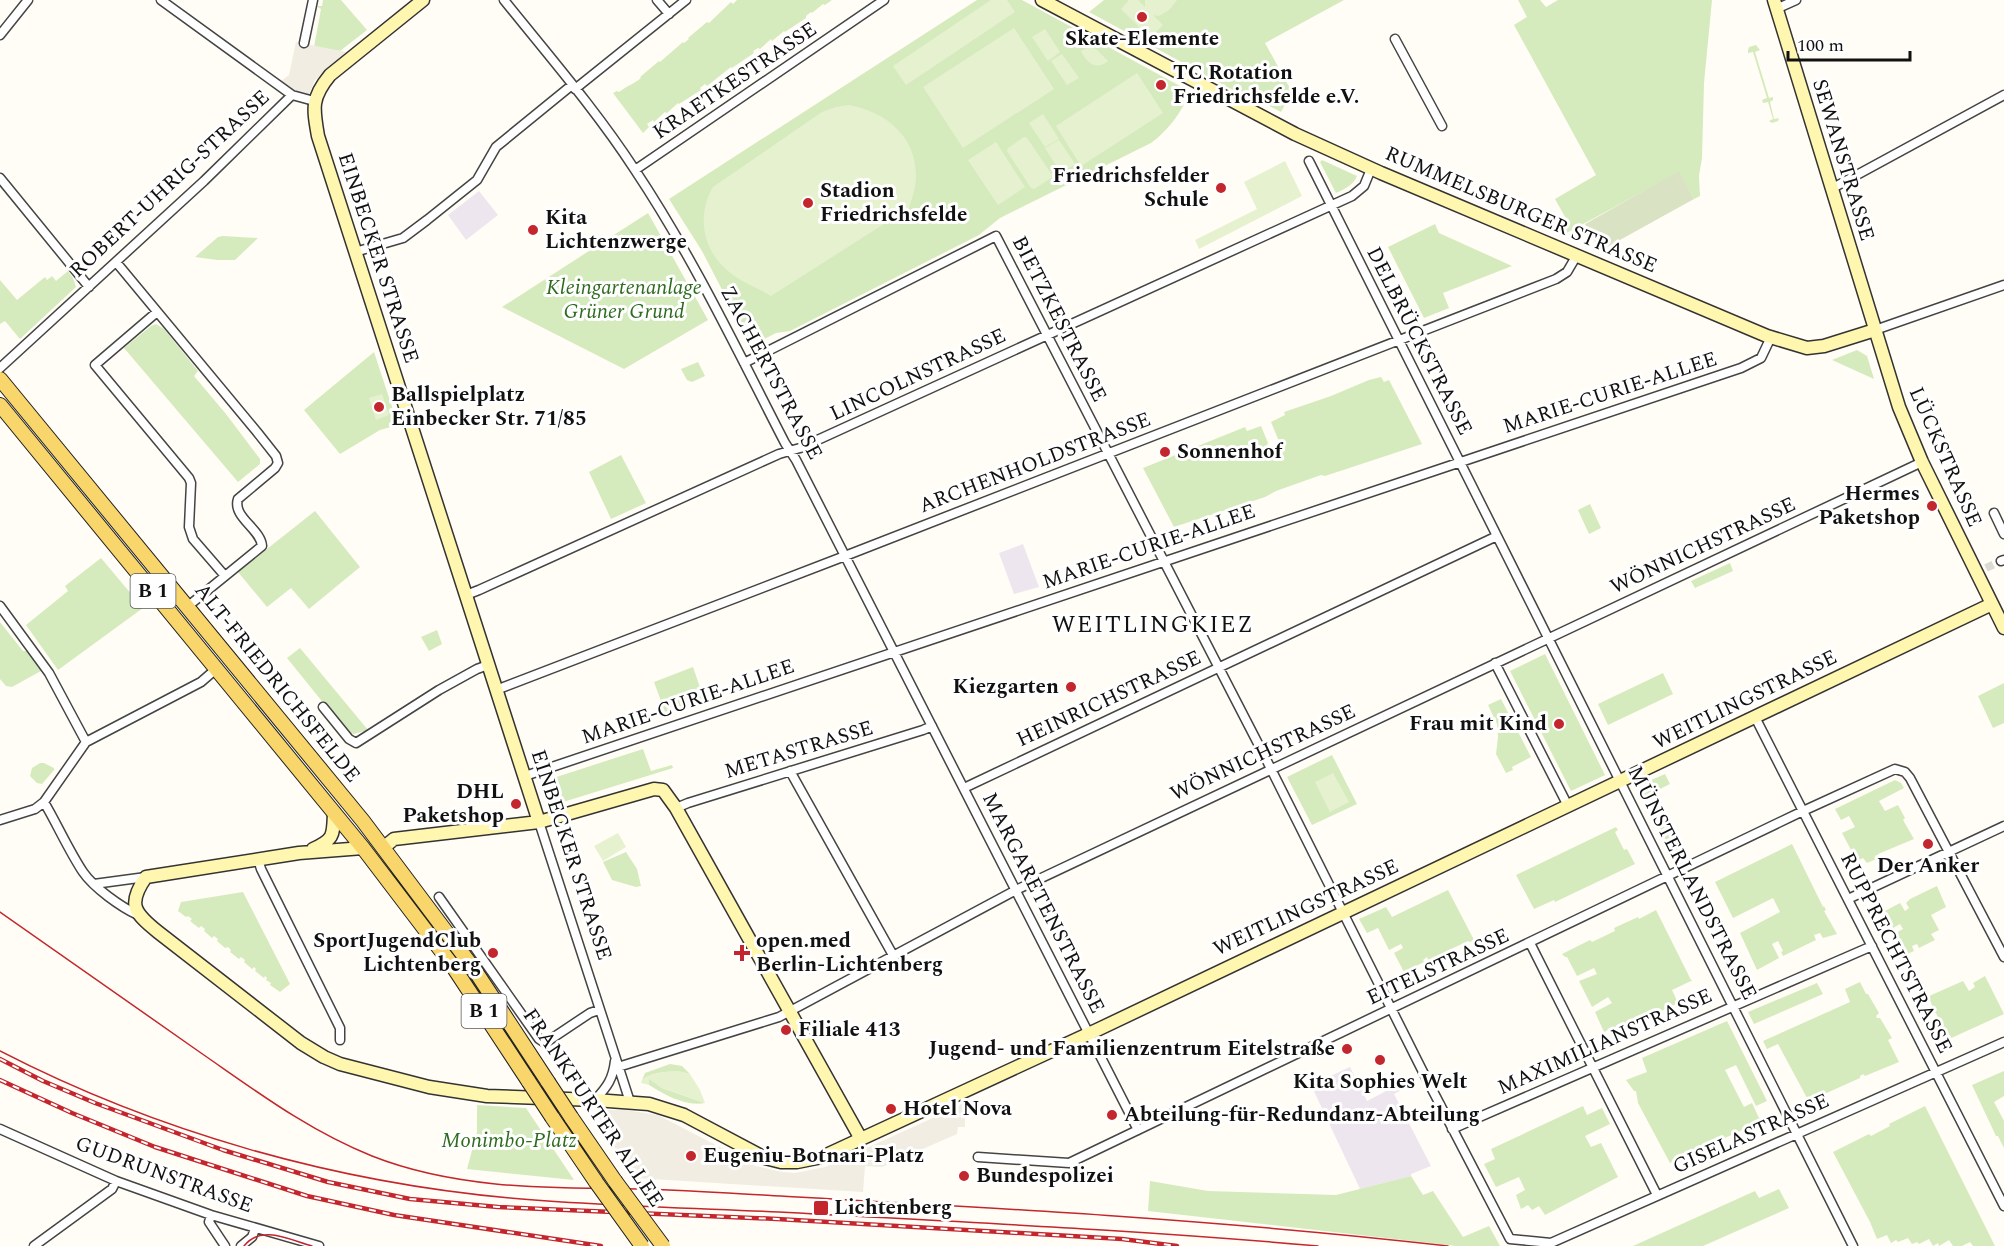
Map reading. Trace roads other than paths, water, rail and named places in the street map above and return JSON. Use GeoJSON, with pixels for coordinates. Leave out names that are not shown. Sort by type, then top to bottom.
{"type":"FeatureCollection","features":[{"type":"Feature","properties":{"kind":"main road","name":"ALT-FRIEDRICHSFELDE"},"geometry":{"type":"LineString","coordinates":[[0,379],[383,848]]}},
{"type":"Feature","properties":{"kind":"main road","name":"ALT-FRIEDRICHSFELDE"},"geometry":{"type":"LineString","coordinates":[[0,405],[363,848]]}},
{"type":"Feature","properties":{"kind":"main road","name":"FRANKFURTER ALLEE"},"geometry":{"type":"LineString","coordinates":[[363,848],[441,949],[552,1117],[642,1246]]}},
{"type":"Feature","properties":{"kind":"main road","name":"FRANKFURTER ALLEE"},"geometry":{"type":"LineString","coordinates":[[383,848],[474,969],[571,1117],[663,1246]]}},
{"type":"Feature","properties":{"kind":"street"},"geometry":{"type":"LineString","coordinates":[[0,35],[28,0]]}},
{"type":"Feature","properties":{"kind":"street"},"geometry":{"type":"LineString","coordinates":[[161,0],[292,95]]}},
{"type":"Feature","properties":{"kind":"street"},"geometry":{"type":"LineString","coordinates":[[304,43],[313,0]]}},
{"type":"Feature","properties":{"kind":"street"},"geometry":{"type":"LineString","coordinates":[[314,101],[320,87],[330,75],[423,0]]}},
{"type":"Feature","properties":{"kind":"street","name":"ZACHERTSTRASSE"},"geometry":{"type":"LineString","coordinates":[[504,0],[574,87],[635,170],[704,284],[915,693]]}},
{"type":"Feature","properties":{"kind":"street"},"geometry":{"type":"LineString","coordinates":[[657,0],[669,14]]}},
{"type":"Feature","properties":{"kind":"street"},"geometry":{"type":"LineString","coordinates":[[355,252],[403,238],[427,220],[477,180],[496,147],[686,0]]}},
{"type":"Feature","properties":{"kind":"street","name":"KRAETKESTRASSE"},"geometry":{"type":"LineString","coordinates":[[635,170],[884,0]]}},
{"type":"Feature","properties":{"kind":"street","name":"RUMMELSBURGER STRASSE"},"geometry":{"type":"LineString","coordinates":[[1042,0],[1272,122],[1371,169],[1771,337],[1807,348],[1875,330],[2004,285]]}},
{"type":"Feature","properties":{"kind":"street"},"geometry":{"type":"LineString","coordinates":[[1775,5],[1796,0]]}},
{"type":"Feature","properties":{"kind":"street","name":"SEWANSTRASSE"},"geometry":{"type":"LineString","coordinates":[[1775,5],[1875,330]]}},
{"type":"Feature","properties":{"kind":"street"},"geometry":{"type":"LineString","coordinates":[[1395,39],[1443,126]]}},
{"type":"Feature","properties":{"kind":"street","name":"ROBERT-UHRIG-STRASSE"},"geometry":{"type":"LineString","coordinates":[[0,368],[292,95],[314,101]]}},
{"type":"Feature","properties":{"kind":"street"},"geometry":{"type":"LineString","coordinates":[[1831,189],[2004,95]]}},
{"type":"Feature","properties":{"kind":"street","name":"EINBECKER STRASSE"},"geometry":{"type":"LineString","coordinates":[[314,101],[318,136],[630,1102]]}},
{"type":"Feature","properties":{"kind":"street","name":"DELBRÜCKSTRASSE"},"geometry":{"type":"LineString","coordinates":[[1309,161],[1497,536]]}},
{"type":"Feature","properties":{"kind":"street","name":"LINCOLNSTRASSE"},"geometry":{"type":"LineString","coordinates":[[466,595],[779,454],[800,448],[1331,206],[1352,196],[1364,186],[1371,169]]}},
{"type":"Feature","properties":{"kind":"street"},"geometry":{"type":"LineString","coordinates":[[0,178],[89,286]]}},
{"type":"Feature","properties":{"kind":"street","name":"BIETZKESTRASSE"},"geometry":{"type":"LineString","coordinates":[[744,363],[996,236],[1190,610],[1452,1129],[1510,1239]]}},
{"type":"Feature","properties":{"kind":"street","name":"ARCHENHOLDSTRASSE"},"geometry":{"type":"LineString","coordinates":[[496,690],[1556,279],[1567,272],[1576,255]]}},
{"type":"Feature","properties":{"kind":"street"},"geometry":{"type":"LineString","coordinates":[[116,262],[276,456],[278,462],[275,468],[238,499],[237,503],[239,511],[262,540],[262,546],[187,607]]}},
{"type":"Feature","properties":{"kind":"street"},"geometry":{"type":"LineString","coordinates":[[157,312],[95,365],[189,478],[191,483],[189,527],[193,539],[225,576]]}},
{"type":"Feature","properties":{"kind":"street","name":"LÜCKSTRASSE"},"geometry":{"type":"LineString","coordinates":[[1875,330],[1899,407],[1922,462],[2004,628]]}},
{"type":"Feature","properties":{"kind":"street","name":"MARIE-CURIE-ALLEE"},"geometry":{"type":"LineString","coordinates":[[525,776],[1746,366],[1761,358],[1771,337]]}},
{"type":"Feature","properties":{"kind":"street","name":"WÖNNICHSTRASSE"},"geometry":{"type":"LineString","coordinates":[[618,1067],[779,1017],[1016,890],[1922,462]]}},
{"type":"Feature","properties":{"kind":"street"},"geometry":{"type":"LineString","coordinates":[[1994,513],[2004,534]]}},
{"type":"Feature","properties":{"kind":"street","name":"MÜNSTERLANDSTRASSE"},"geometry":{"type":"LineString","coordinates":[[1497,536],[1853,1246]]}},
{"type":"Feature","properties":{"kind":"street","name":"HEINRICHSTRASSE"},"geometry":{"type":"LineString","coordinates":[[964,788],[1497,536]]}},
{"type":"Feature","properties":{"kind":"street","name":"WEITLINGSTRASSE"},"geometry":{"type":"LineString","coordinates":[[138,915],[301,1043],[340,1064],[390,1078],[462,1093],[630,1102],[667,1108],[765,1158],[781,1162],[808,1161],[822,1157],[1090,1034],[1992,604]]}},
{"type":"Feature","properties":{"kind":"street"},"geometry":{"type":"LineString","coordinates":[[0,606],[49,673],[86,742]]}},
{"type":"Feature","properties":{"kind":"street"},"geometry":{"type":"LineString","coordinates":[[1495,663],[1568,806]]}},
{"type":"Feature","properties":{"kind":"street"},"geometry":{"type":"LineString","coordinates":[[323,707],[349,739],[356,743],[439,690],[488,665]]}},
{"type":"Feature","properties":{"kind":"street"},"geometry":{"type":"LineString","coordinates":[[0,819],[35,809],[44,802],[86,742],[201,682],[216,669]]}},
{"type":"Feature","properties":{"kind":"street","name":"MARGARETENSTRASSE"},"geometry":{"type":"LineString","coordinates":[[915,693],[1138,1130]]}},
{"type":"Feature","properties":{"kind":"street","name":"RUPPRECHTSTRASSE"},"geometry":{"type":"LineString","coordinates":[[1755,717],[2004,1206]]}},
{"type":"Feature","properties":{"kind":"street","name":"METASTRASSE"},"geometry":{"type":"LineString","coordinates":[[676,808],[932,726]]}},
{"type":"Feature","properties":{"kind":"street","name":"EITELSTRASSE"},"geometry":{"type":"LineString","coordinates":[[978,1156],[1066,1163],[1895,769],[1905,772],[1910,778],[1949,852]]}},
{"type":"Feature","properties":{"kind":"street"},"geometry":{"type":"LineString","coordinates":[[790,771],[894,957]]}},
{"type":"Feature","properties":{"kind":"street"},"geometry":{"type":"LineString","coordinates":[[383,848],[394,839],[539,822],[654,789],[663,790],[676,808],[861,1139]]}},
{"type":"Feature","properties":{"kind":"street"},"geometry":{"type":"LineString","coordinates":[[44,802],[83,872],[94,884],[129,911],[138,915]]}},
{"type":"Feature","properties":{"kind":"street"},"geometry":{"type":"LineString","coordinates":[[306,852],[327,843],[330,839],[334,812]]}},
{"type":"Feature","properties":{"kind":"street"},"geometry":{"type":"LineString","coordinates":[[1848,899],[2004,826]]}},
{"type":"Feature","properties":{"kind":"street"},"geometry":{"type":"LineString","coordinates":[[94,884],[306,852],[363,848]]}},
{"type":"Feature","properties":{"kind":"street"},"geometry":{"type":"LineString","coordinates":[[1949,852],[2004,957]]}},
{"type":"Feature","properties":{"kind":"street"},"geometry":{"type":"LineString","coordinates":[[258,859],[340,1028],[340,1040]]}},
{"type":"Feature","properties":{"kind":"street"},"geometry":{"type":"LineString","coordinates":[[138,915],[135,904],[136,895],[146,877]]}},
{"type":"Feature","properties":{"kind":"street","name":"FRANKFURTER ALLEE"},"geometry":{"type":"LineString","coordinates":[[439,897],[539,1039],[546,1043],[590,1013],[599,1010]]}},
{"type":"Feature","properties":{"kind":"street"},"geometry":{"type":"LineString","coordinates":[[1530,943],[1657,1196]]}},
{"type":"Feature","properties":{"kind":"street","name":"MAXIMILIANSTRASSE"},"geometry":{"type":"LineString","coordinates":[[1452,1129],[1592,1066],[1872,946]]}},
{"type":"Feature","properties":{"kind":"street","name":"GISELASTRASSE"},"geometry":{"type":"LineString","coordinates":[[1510,1239],[1551,1243],[2004,1042]]}},
{"type":"Feature","properties":{"kind":"street"},"geometry":{"type":"LineString","coordinates":[[595,1100],[610,1083],[615,1058]]}},
{"type":"Feature","properties":{"kind":"street","name":"GUDRUNSTRASSE"},"geometry":{"type":"LineString","coordinates":[[0,1129],[116,1181],[211,1215],[319,1246]]}},
{"type":"Feature","properties":{"kind":"street"},"geometry":{"type":"LineString","coordinates":[[34,1246],[112,1189],[116,1181]]}},
{"type":"Feature","properties":{"kind":"street"},"geometry":{"type":"LineString","coordinates":[[211,1215],[209,1222],[225,1246]]}},
{"type":"Feature","properties":{"kind":"street"},"geometry":{"type":"LineString","coordinates":[[241,1246],[252,1237],[255,1228]]}},
{"type":"Feature","properties":{"kind":"tunnel"},"geometry":{"type":"LineString","coordinates":[[1986,568],[2001,561]]}},
{"type":"Feature","properties":{"kind":"tram line"},"geometry":{"type":"LineString","coordinates":[[0,912],[242,1082],[326,1135],[372,1156],[438,1175],[506,1185],[682,1190],[1096,1215],[1272,1228],[1448,1246]]}},
{"type":"Feature","properties":{"kind":"tram line"},"geometry":{"type":"LineString","coordinates":[[0,1051],[121,1106],[184,1129],[313,1166],[378,1180],[444,1190],[577,1203],[1049,1227],[1318,1246]]}},
{"type":"Feature","properties":{"kind":"tram line"},"geometry":{"type":"LineString","coordinates":[[244,1246],[251,1239],[267,1235],[312,1246]]}},
{"type":"Feature","properties":{"kind":"railway"},"geometry":{"type":"LineString","coordinates":[[0,1059],[43,1081],[95,1103],[223,1150],[328,1182],[410,1199],[498,1207],[777,1219],[1122,1239],[1177,1246]]}},
{"type":"Feature","properties":{"kind":"railway"},"geometry":{"type":"LineString","coordinates":[[0,1080],[155,1147],[307,1196],[394,1215],[601,1246]]}},
{"type":"Feature","properties":{"kind":"place","name":"Skate-Elemente"},"geometry":{"type":"Point","coordinates":[1142,17]}},
{"type":"Feature","properties":{"kind":"place","name":"TC Rotation Friedrichsfelde e.V."},"geometry":{"type":"Point","coordinates":[1161,85]}},
{"type":"Feature","properties":{"kind":"place","name":"Friedrichsfelder Schule"},"geometry":{"type":"Point","coordinates":[1221,188]}},
{"type":"Feature","properties":{"kind":"place","name":"Stadion Friedrichsfelde"},"geometry":{"type":"Point","coordinates":[808,203]}},
{"type":"Feature","properties":{"kind":"place","name":"Kita Lichtenzwerge"},"geometry":{"type":"Point","coordinates":[533,230]}},
{"type":"Feature","properties":{"kind":"place","name":"Ballspielplatz Einbecker Str. 71/85"},"geometry":{"type":"Point","coordinates":[379,407]}},
{"type":"Feature","properties":{"kind":"place","name":"Sonnenhof"},"geometry":{"type":"Point","coordinates":[1165,452]}},
{"type":"Feature","properties":{"kind":"place","name":"Hermes Paketshop"},"geometry":{"type":"Point","coordinates":[1932,506]}},
{"type":"Feature","properties":{"kind":"place","name":"Kiezgarten"},"geometry":{"type":"Point","coordinates":[1071,687]}},
{"type":"Feature","properties":{"kind":"place","name":"Frau mit Kind"},"geometry":{"type":"Point","coordinates":[1559,724]}},
{"type":"Feature","properties":{"kind":"place","name":"DHL Paketshop"},"geometry":{"type":"Point","coordinates":[516,804]}},
{"type":"Feature","properties":{"kind":"place","name":"Der Anker"},"geometry":{"type":"Point","coordinates":[1928,844]}},
{"type":"Feature","properties":{"kind":"place","name":"SportJugendClub Lichtenberg"},"geometry":{"type":"Point","coordinates":[493,953]}},
{"type":"Feature","properties":{"kind":"place","name":"open.med Berlin-Lichtenberg"},"geometry":{"type":"Point","coordinates":[742,953]}},
{"type":"Feature","properties":{"kind":"place","name":"Filiale 413"},"geometry":{"type":"Point","coordinates":[786,1030]}},
{"type":"Feature","properties":{"kind":"place","name":"Jugend- und Familienzentrum Eitelstraße"},"geometry":{"type":"Point","coordinates":[1347,1049]}},
{"type":"Feature","properties":{"kind":"place","name":"Kita Sophies Welt"},"geometry":{"type":"Point","coordinates":[1380,1060]}},
{"type":"Feature","properties":{"kind":"place","name":"Hotel Nova"},"geometry":{"type":"Point","coordinates":[891,1109]}},
{"type":"Feature","properties":{"kind":"place","name":"Abteilung-für-Redundanz-Abteilung"},"geometry":{"type":"Point","coordinates":[1112,1115]}},
{"type":"Feature","properties":{"kind":"place","name":"Eugeniu-Botnari-Platz"},"geometry":{"type":"Point","coordinates":[691,1156]}},
{"type":"Feature","properties":{"kind":"place","name":"Bundespolizei"},"geometry":{"type":"Point","coordinates":[964,1176]}},
{"type":"Feature","properties":{"kind":"place","name":"Lichtenberg"},"geometry":{"type":"Point","coordinates":[821,1208]}},
{"type":"Feature","properties":{"kind":"district","name":"WEITLINGKIEZ"},"geometry":{"type":"Point","coordinates":[1153,625]}},
{"type":"Feature","properties":{"kind":"park label","name":"Kleingartenanlage Grüner Grund"},"geometry":{"type":"Point","coordinates":[624,300]}},
{"type":"Feature","properties":{"kind":"park label","name":"Monimbo-Platz"},"geometry":{"type":"Point","coordinates":[509,1141]}}]}
